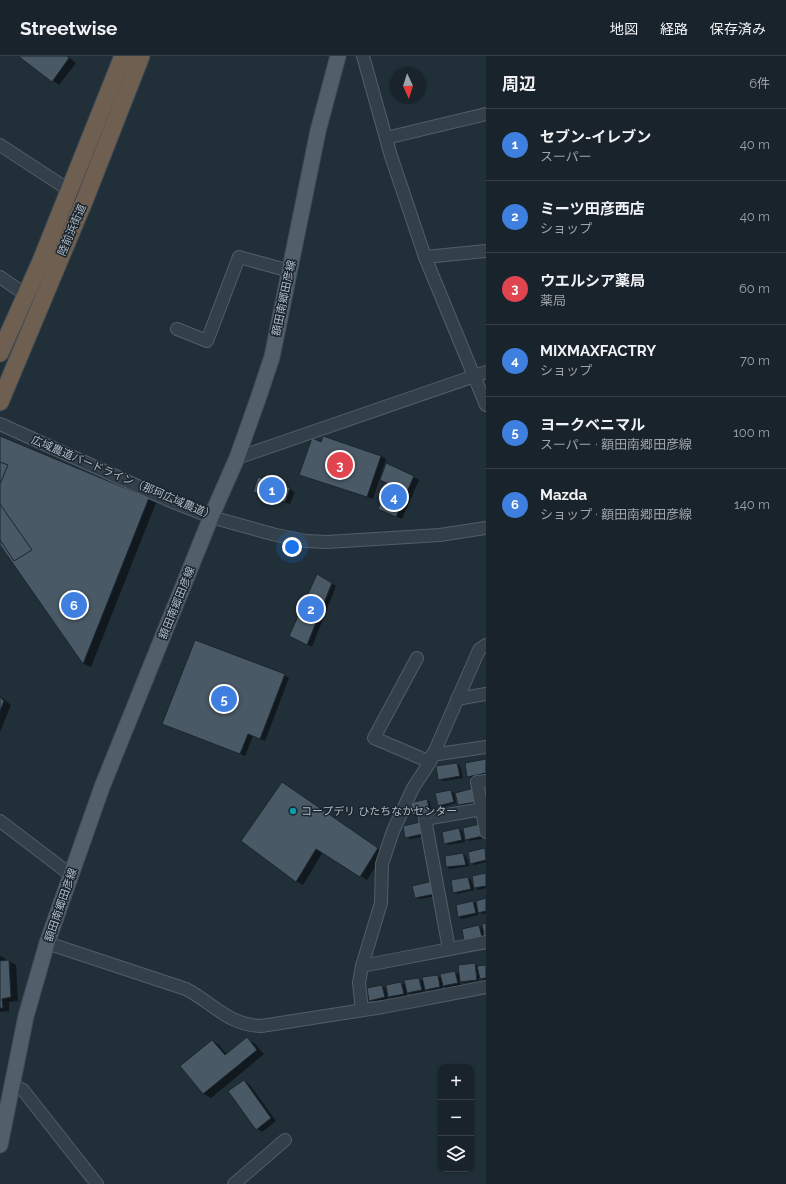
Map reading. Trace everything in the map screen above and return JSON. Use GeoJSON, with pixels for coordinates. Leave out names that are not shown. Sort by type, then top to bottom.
{"type":"FeatureCollection","features":[{"type":"Feature","properties":{"kind":"highway","name":"陸前浜街道"},"geometry":{"type":"LineString","coordinates":[[0,353],[26,295],[123,56]]}},
{"type":"Feature","properties":{"kind":"highway","name":"陸前浜街道"},"geometry":{"type":"LineString","coordinates":[[0,402],[85,199],[141,56]]}},
{"type":"Feature","properties":{"kind":"main road","name":"額田南郷田彦線"},"geometry":{"type":"LineString","coordinates":[[0,1145],[11,1084],[26,1016],[47,943],[102,787],[236,458],[272,357],[318,131],[338,56]]}},
{"type":"Feature","properties":{"kind":"street"},"geometry":{"type":"LineString","coordinates":[[363,56],[391,156],[425,257],[486,405]]}},
{"type":"Feature","properties":{"kind":"street"},"geometry":{"type":"LineString","coordinates":[[386,138],[486,114]]}},
{"type":"Feature","properties":{"kind":"street"},"geometry":{"type":"LineString","coordinates":[[0,145],[85,199]]}},
{"type":"Feature","properties":{"kind":"street"},"geometry":{"type":"LineString","coordinates":[[425,257],[486,251]]}},
{"type":"Feature","properties":{"kind":"street"},"geometry":{"type":"LineString","coordinates":[[177,329],[207,341],[239,256],[290,270]]}},
{"type":"Feature","properties":{"kind":"street"},"geometry":{"type":"LineString","coordinates":[[0,277],[26,295]]}},
{"type":"Feature","properties":{"kind":"street"},"geometry":{"type":"LineString","coordinates":[[236,458],[486,372]]}},
{"type":"Feature","properties":{"kind":"street","name":"広域農道バードライン（那珂広域農道）"},"geometry":{"type":"LineString","coordinates":[[0,424],[173,502],[211,517],[306,542],[440,535],[486,528]]}},
{"type":"Feature","properties":{"kind":"street"},"geometry":{"type":"LineString","coordinates":[[362,1010],[359,983],[362,966],[381,903],[382,864],[393,831],[413,788],[431,758],[479,650],[486,645]]}},
{"type":"Feature","properties":{"kind":"street"},"geometry":{"type":"LineString","coordinates":[[417,658],[374,738],[431,758],[486,747]]}},
{"type":"Feature","properties":{"kind":"street"},"geometry":{"type":"LineString","coordinates":[[457,699],[486,694]]}},
{"type":"Feature","properties":{"kind":"street"},"geometry":{"type":"LineString","coordinates":[[486,781],[477,782],[486,832]]}},
{"type":"Feature","properties":{"kind":"street"},"geometry":{"type":"LineString","coordinates":[[449,949],[425,819],[482,808]]}},
{"type":"Feature","properties":{"kind":"street"},"geometry":{"type":"LineString","coordinates":[[0,821],[71,876]]}},
{"type":"Feature","properties":{"kind":"street"},"geometry":{"type":"LineString","coordinates":[[362,966],[486,942]]}},
{"type":"Feature","properties":{"kind":"street"},"geometry":{"type":"LineString","coordinates":[[47,943],[186,989],[224,1015],[248,1026],[261,1026],[362,1010],[486,987]]}},
{"type":"Feature","properties":{"kind":"street"},"geometry":{"type":"LineString","coordinates":[[11,1084],[23,1090],[97,1184]]}},
{"type":"Feature","properties":{"kind":"street"},"geometry":{"type":"LineString","coordinates":[[234,1184],[285,1140]]}},
{"type":"Feature","properties":{"kind":"building"},"geometry":{"type":"Polygon","coordinates":[[[18,56],[67,56],[69,58],[52,82],[18,56]]]}},
{"type":"Feature","properties":{"kind":"building"},"geometry":{"type":"Polygon","coordinates":[[[0,436],[149,498],[83,664],[0,545],[0,436]]]}},
{"type":"Feature","properties":{"kind":"building"},"geometry":{"type":"Polygon","coordinates":[[[323,436],[381,456],[367,497],[299,475],[312,438],[321,442],[323,436]]]}},
{"type":"Feature","properties":{"kind":"building"},"geometry":{"type":"Polygon","coordinates":[[[0,462],[8,465],[0,484],[0,462]]]}},
{"type":"Feature","properties":{"kind":"building"},"geometry":{"type":"Polygon","coordinates":[[[386,463],[414,476],[396,517],[378,509],[389,484],[380,480],[386,463]]]}},
{"type":"Feature","properties":{"kind":"building"},"geometry":{"type":"Polygon","coordinates":[[[258,477],[290,488],[285,502],[253,492],[258,477]]]}},
{"type":"Feature","properties":{"kind":"building"},"geometry":{"type":"Polygon","coordinates":[[[0,504],[32,550],[14,561],[0,540],[0,504]]]}},
{"type":"Feature","properties":{"kind":"building"},"geometry":{"type":"Polygon","coordinates":[[[317,574],[332,583],[307,645],[289,636],[317,574]]]}},
{"type":"Feature","properties":{"kind":"building"},"geometry":{"type":"Polygon","coordinates":[[[195,640],[285,674],[260,739],[248,734],[240,754],[162,724],[195,640]]]}},
{"type":"Feature","properties":{"kind":"building"},"geometry":{"type":"Polygon","coordinates":[[[0,697],[4,701],[0,711],[0,697]]]}},
{"type":"Feature","properties":{"kind":"building"},"geometry":{"type":"Polygon","coordinates":[[[486,759],[486,773],[467,777],[465,763],[486,759]]]}},
{"type":"Feature","properties":{"kind":"building"},"geometry":{"type":"Polygon","coordinates":[[[457,763],[460,776],[438,780],[436,766],[457,763]]]}},
{"type":"Feature","properties":{"kind":"building","name":"コープデリ ひたちなかセンター"},"geometry":{"type":"Polygon","coordinates":[[[282,782],[378,848],[360,877],[316,849],[296,882],[241,841],[282,782]]]}},
{"type":"Feature","properties":{"kind":"building"},"geometry":{"type":"Polygon","coordinates":[[[474,788],[477,802],[458,805],[455,793],[474,788]]]}},
{"type":"Feature","properties":{"kind":"building"},"geometry":{"type":"Polygon","coordinates":[[[451,790],[454,802],[438,806],[435,793],[451,790]]]}},
{"type":"Feature","properties":{"kind":"building"},"geometry":{"type":"Polygon","coordinates":[[[427,799],[430,811],[412,815],[410,803],[427,799]]]}},
{"type":"Feature","properties":{"kind":"building"},"geometry":{"type":"Polygon","coordinates":[[[420,822],[423,834],[405,838],[403,826],[420,822]]]}},
{"type":"Feature","properties":{"kind":"building"},"geometry":{"type":"Polygon","coordinates":[[[480,824],[483,836],[465,840],[463,828],[480,824]]]}},
{"type":"Feature","properties":{"kind":"building"},"geometry":{"type":"Polygon","coordinates":[[[459,828],[462,840],[444,844],[442,832],[459,828]]]}},
{"type":"Feature","properties":{"kind":"building"},"geometry":{"type":"Polygon","coordinates":[[[485,848],[486,860],[470,864],[468,852],[485,848]]]}},
{"type":"Feature","properties":{"kind":"building"},"geometry":{"type":"Polygon","coordinates":[[[463,853],[466,865],[446,867],[445,856],[463,853]]]}},
{"type":"Feature","properties":{"kind":"building"},"geometry":{"type":"Polygon","coordinates":[[[486,873],[486,886],[474,888],[472,876],[486,873]]]}},
{"type":"Feature","properties":{"kind":"building"},"geometry":{"type":"Polygon","coordinates":[[[468,877],[471,889],[453,893],[451,880],[468,877]]]}},
{"type":"Feature","properties":{"kind":"building"},"geometry":{"type":"Polygon","coordinates":[[[433,881],[435,894],[415,898],[412,886],[433,881]]]}},
{"type":"Feature","properties":{"kind":"building"},"geometry":{"type":"Polygon","coordinates":[[[486,898],[486,911],[478,913],[476,901],[486,898]]]}},
{"type":"Feature","properties":{"kind":"building"},"geometry":{"type":"Polygon","coordinates":[[[473,901],[476,913],[458,917],[456,905],[473,901]]]}},
{"type":"Feature","properties":{"kind":"building"},"geometry":{"type":"Polygon","coordinates":[[[486,923],[486,936],[484,936],[482,924],[486,923]]]}},
{"type":"Feature","properties":{"kind":"building"},"geometry":{"type":"Polygon","coordinates":[[[479,925],[482,937],[464,941],[462,929],[479,925]]]}},
{"type":"Feature","properties":{"kind":"building"},"geometry":{"type":"Polygon","coordinates":[[[9,960],[11,997],[2,999],[3,1008],[0,1008],[0,961],[9,960]]]}},
{"type":"Feature","properties":{"kind":"building"},"geometry":{"type":"Polygon","coordinates":[[[475,963],[477,980],[460,982],[458,965],[475,963]]]}},
{"type":"Feature","properties":{"kind":"building"},"geometry":{"type":"Polygon","coordinates":[[[486,965],[486,978],[480,979],[477,966],[486,965]]]}},
{"type":"Feature","properties":{"kind":"building"},"geometry":{"type":"Polygon","coordinates":[[[455,971],[458,983],[443,986],[440,974],[455,971]]]}},
{"type":"Feature","properties":{"kind":"building"},"geometry":{"type":"Polygon","coordinates":[[[438,975],[440,987],[425,990],[422,977],[438,975]]]}},
{"type":"Feature","properties":{"kind":"building"},"geometry":{"type":"Polygon","coordinates":[[[419,978],[422,990],[407,993],[404,980],[419,978]]]}},
{"type":"Feature","properties":{"kind":"building"},"geometry":{"type":"Polygon","coordinates":[[[401,982],[404,994],[388,997],[386,985],[401,982]]]}},
{"type":"Feature","properties":{"kind":"building"},"geometry":{"type":"Polygon","coordinates":[[[382,985],[385,997],[369,1001],[367,988],[382,985]]]}},
{"type":"Feature","properties":{"kind":"building"},"geometry":{"type":"Polygon","coordinates":[[[247,1037],[257,1050],[203,1094],[180,1066],[212,1040],[225,1055],[247,1037]]]}},
{"type":"Feature","properties":{"kind":"building"},"geometry":{"type":"Polygon","coordinates":[[[244,1080],[271,1118],[256,1130],[228,1091],[244,1080]]]}},
{"type":"Feature","properties":{"kind":"place","name":"ウエルシア薬局"},"geometry":{"type":"Point","coordinates":[340,465]}},
{"type":"Feature","properties":{"kind":"place","name":"セブン-イレブン"},"geometry":{"type":"Point","coordinates":[272,490]}},
{"type":"Feature","properties":{"kind":"place","name":"MIXMAXFACTRY"},"geometry":{"type":"Point","coordinates":[394,497]}},
{"type":"Feature","properties":{"kind":"place","name":"Mazda"},"geometry":{"type":"Point","coordinates":[74,605]}},
{"type":"Feature","properties":{"kind":"place","name":"ミーツ田彦西店"},"geometry":{"type":"Point","coordinates":[311,609]}},
{"type":"Feature","properties":{"kind":"place","name":"ヨークベニマル"},"geometry":{"type":"Point","coordinates":[224,699]}},
{"type":"Feature","properties":{"kind":"place","name":"コープデリ ひたちなかセンター"},"geometry":{"type":"Point","coordinates":[293,811]}}]}
